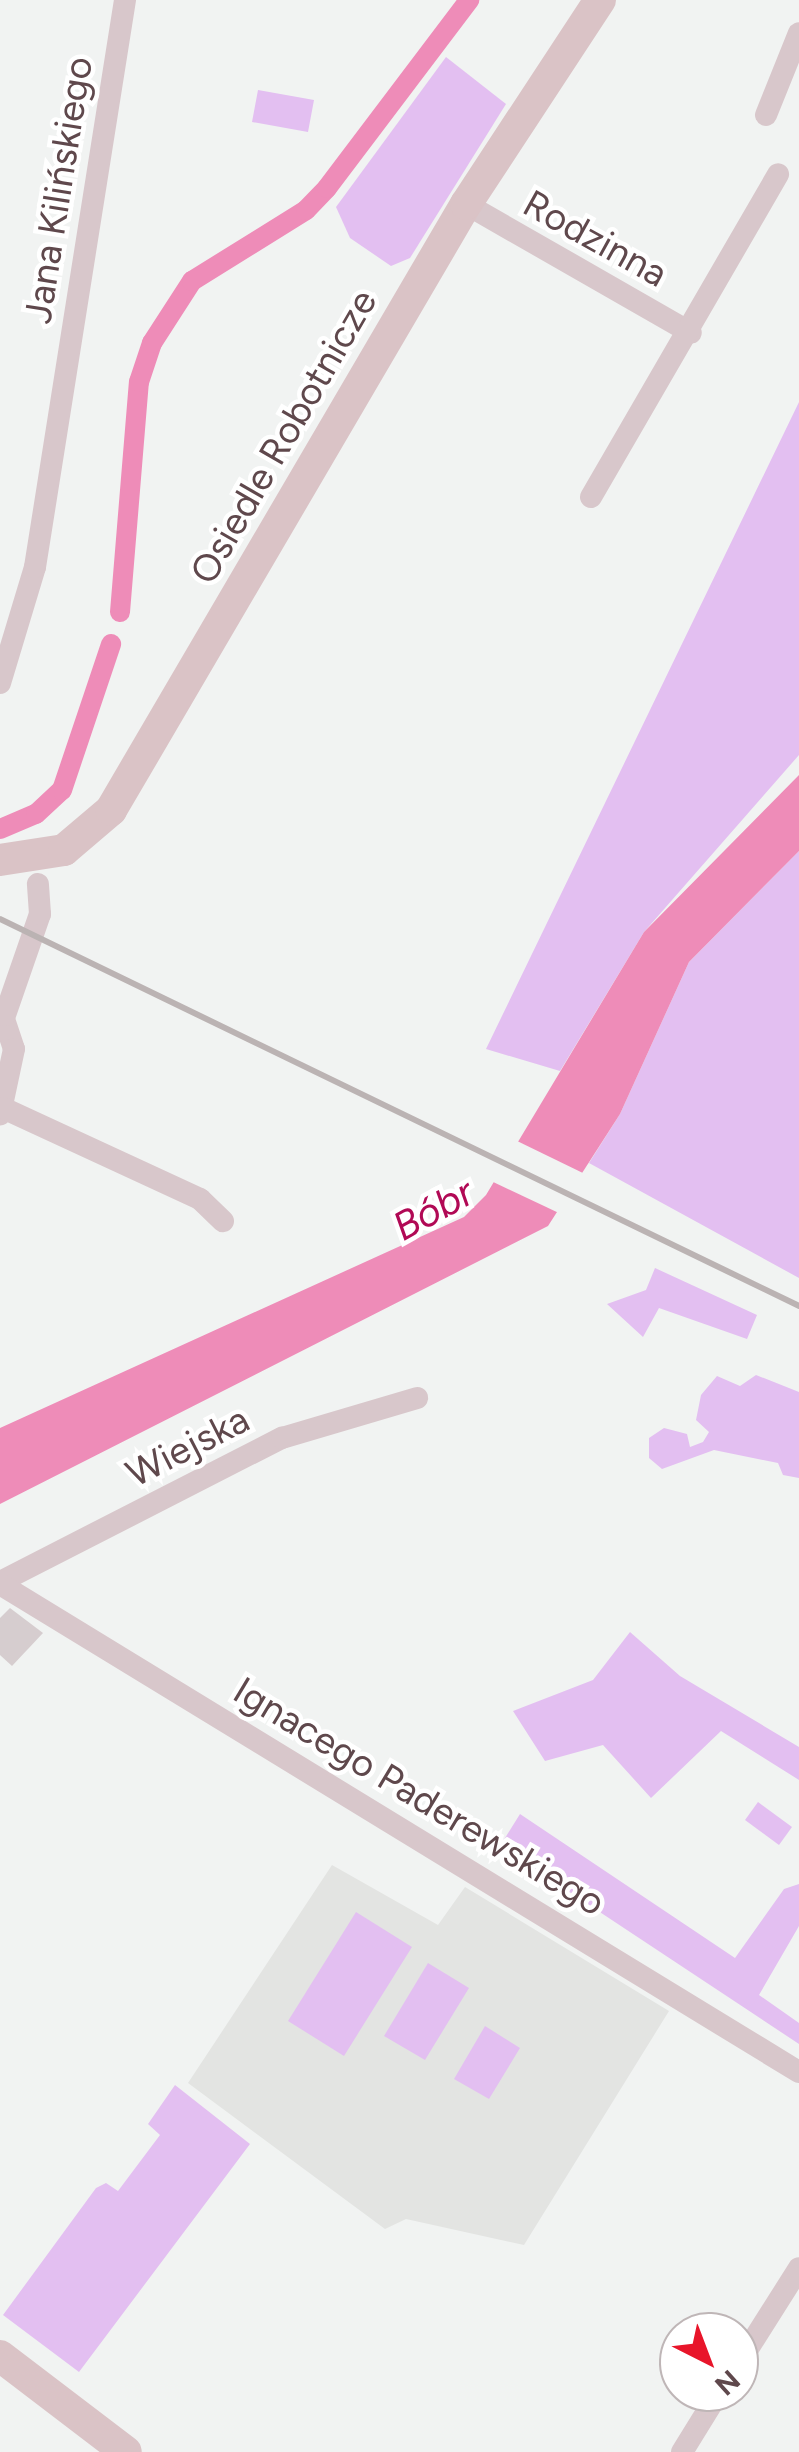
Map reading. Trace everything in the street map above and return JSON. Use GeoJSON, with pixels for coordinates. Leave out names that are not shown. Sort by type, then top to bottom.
{"type":"FeatureCollection","features":[{"type":"Feature","properties":{"kind":"street","name":"Jana Kilińskiego"},"geometry":{"type":"LineString","coordinates":[[0,683],[35,567],[125,0]]}},
{"type":"Feature","properties":{"kind":"street","name":"Osiedle Robotnicze"},"geometry":{"type":"LineString","coordinates":[[0,860],[64,850],[110,810],[466,204],[600,0]]}},
{"type":"Feature","properties":{"kind":"street"},"geometry":{"type":"LineString","coordinates":[[766,115],[799,33]]}},
{"type":"Feature","properties":{"kind":"street","name":"Rodzinna"},"geometry":{"type":"LineString","coordinates":[[590,496],[691,333],[778,174]]}},
{"type":"Feature","properties":{"kind":"street","name":"Rodzinna"},"geometry":{"type":"LineString","coordinates":[[466,204],[691,333]]}},
{"type":"Feature","properties":{"kind":"street"},"geometry":{"type":"LineString","coordinates":[[38,884],[40,914],[2,1011],[14,1066],[2,1112],[200,1199],[223,1221]]}},
{"type":"Feature","properties":{"kind":"street","name":"Wiejska"},"geometry":{"type":"LineString","coordinates":[[0,1583],[282,1438],[417,1398]]}},
{"type":"Feature","properties":{"kind":"street","name":"Ignacego Paderewskiego"},"geometry":{"type":"LineString","coordinates":[[0,1583],[799,2072]]}},
{"type":"Feature","properties":{"kind":"street"},"geometry":{"type":"LineString","coordinates":[[759,2331],[799,2268]]}},
{"type":"Feature","properties":{"kind":"street"},"geometry":{"type":"LineString","coordinates":[[0,2356],[126,2452]]}},
{"type":"Feature","properties":{"kind":"street"},"geometry":{"type":"LineString","coordinates":[[682,2452],[707,2412]]}},
{"type":"Feature","properties":{"kind":"shaded area"},"geometry":{"type":"Polygon","coordinates":[[[446,57],[506,104],[410,258],[391,266],[350,238],[336,207],[446,57]]]}},
{"type":"Feature","properties":{"kind":"shaded area"},"geometry":{"type":"Polygon","coordinates":[[[258,90],[314,100],[308,132],[252,122],[258,90]]]}},
{"type":"Feature","properties":{"kind":"shaded area"},"geometry":{"type":"Polygon","coordinates":[[[799,402],[799,755],[644,932],[560,1071],[486,1049],[799,402]]]}},
{"type":"Feature","properties":{"kind":"shaded area"},"geometry":{"type":"Polygon","coordinates":[[[799,775],[799,851],[689,962],[620,1114],[548,1226],[0,1504],[0,1428],[464,1217],[486,1195],[644,932],[799,775]]]}},
{"type":"Feature","properties":{"kind":"shaded area"},"geometry":{"type":"Polygon","coordinates":[[[799,851],[799,1278],[589,1163],[620,1114],[689,962],[799,851]]]}},
{"type":"Feature","properties":{"kind":"shaded area"},"geometry":{"type":"Polygon","coordinates":[[[655,1268],[757,1315],[747,1339],[659,1308],[643,1337],[607,1304],[646,1290],[655,1268]]]}},
{"type":"Feature","properties":{"kind":"shaded area"},"geometry":{"type":"Polygon","coordinates":[[[756,1375],[799,1392],[799,1478],[783,1475],[778,1463],[714,1450],[662,1469],[649,1458],[649,1438],[664,1428],[687,1434],[690,1447],[703,1442],[709,1432],[696,1420],[701,1395],[717,1376],[740,1386],[756,1375]]]}},
{"type":"Feature","properties":{"kind":"shaded area"},"geometry":{"type":"Polygon","coordinates":[[[630,1632],[680,1676],[799,1747],[799,1780],[721,1731],[651,1798],[603,1745],[545,1761],[513,1711],[593,1680],[630,1632]]]}},
{"type":"Feature","properties":{"kind":"shaded area"},"geometry":{"type":"Polygon","coordinates":[[[758,1802],[792,1827],[779,1845],[745,1820],[758,1802]]]}},
{"type":"Feature","properties":{"kind":"shaded area"},"geometry":{"type":"Polygon","coordinates":[[[520,1814],[735,1958],[784,1889],[799,1884],[799,1926],[759,1995],[799,2023],[799,2044],[500,1846],[520,1814]]]}},
{"type":"Feature","properties":{"kind":"shaded area"},"geometry":{"type":"Polygon","coordinates":[[[332,1865],[438,1925],[465,1887],[669,2011],[524,2245],[406,2219],[385,2229],[188,2083],[332,1865]]]}},
{"type":"Feature","properties":{"kind":"shaded area"},"geometry":{"type":"Polygon","coordinates":[[[356,1912],[412,1947],[344,2056],[288,2021],[356,1912]]]}},
{"type":"Feature","properties":{"kind":"shaded area"},"geometry":{"type":"Polygon","coordinates":[[[428,1963],[469,1988],[425,2060],[384,2036],[428,1963]]]}},
{"type":"Feature","properties":{"kind":"shaded area"},"geometry":{"type":"Polygon","coordinates":[[[485,2026],[520,2048],[489,2099],[454,2079],[485,2026]]]}},
{"type":"Feature","properties":{"kind":"shaded area"},"geometry":{"type":"Polygon","coordinates":[[[175,2085],[250,2144],[79,2372],[3,2315],[96,2188],[106,2183],[118,2191],[160,2135],[148,2124],[175,2085]]]}},
{"type":"Feature","properties":{"kind":"pier"},"geometry":{"type":"Polygon","coordinates":[[[513,1139],[587,1175],[561,1214],[489,1180],[513,1139]]]}},
{"type":"Feature","properties":{"kind":"building"},"geometry":{"type":"Polygon","coordinates":[[[10,1608],[43,1633],[12,1666],[0,1655],[0,1618],[10,1608]]]}},
{"type":"Feature","properties":{"kind":"waterway"},"geometry":{"type":"LineString","coordinates":[[120,612],[139,382],[152,343],[192,281],[306,210],[327,188],[469,0]]}},
{"type":"Feature","properties":{"kind":"waterway"},"geometry":{"type":"LineString","coordinates":[[0,829],[36,814],[62,790],[111,644]]}},
{"type":"Feature","properties":{"kind":"railway"},"geometry":{"type":"LineString","coordinates":[[0,919],[799,1306]]}},
{"type":"Feature","properties":{"kind":"water label","name":"Bóbr"},"geometry":{"type":"Point","coordinates":[433,1209]}}]}
